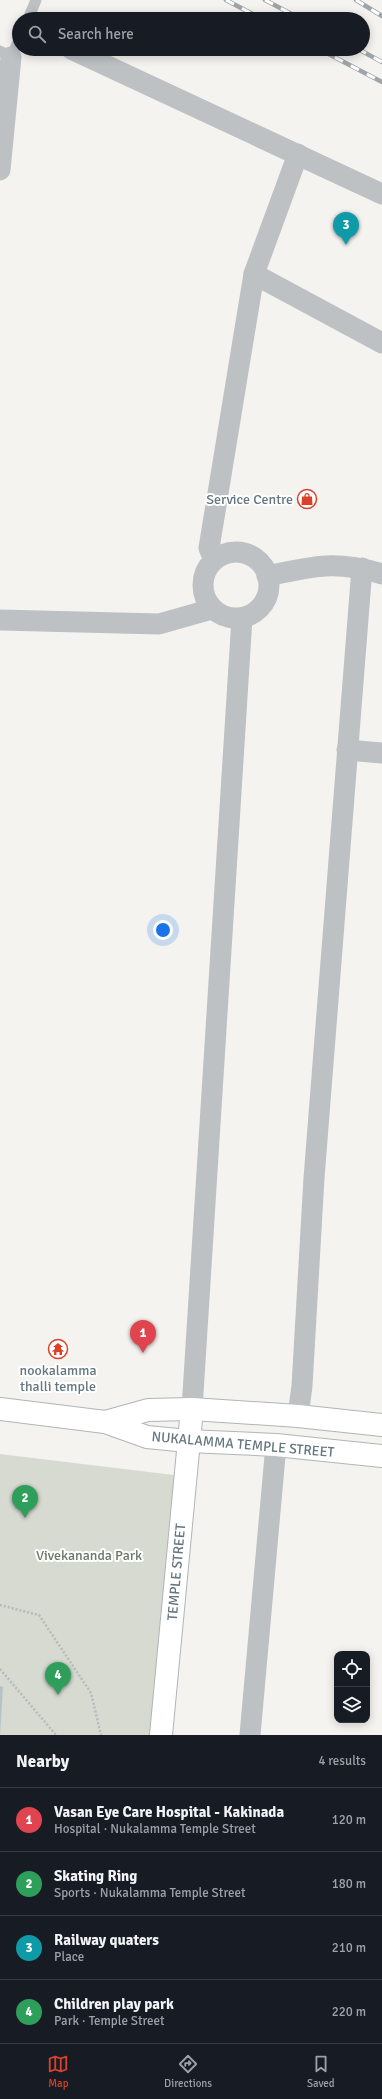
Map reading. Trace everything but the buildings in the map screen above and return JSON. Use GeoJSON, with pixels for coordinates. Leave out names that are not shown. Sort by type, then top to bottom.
{"type":"FeatureCollection","features":[{"type":"Feature","properties":{"kind":"street"},"geometry":{"type":"LineString","coordinates":[[0,170],[10,49]]}},
{"type":"Feature","properties":{"kind":"street"},"geometry":{"type":"LineString","coordinates":[[86,56],[382,194]]}},
{"type":"Feature","properties":{"kind":"street"},"geometry":{"type":"LineString","coordinates":[[214,560],[209,548],[254,274],[298,154]]}},
{"type":"Feature","properties":{"kind":"street"},"geometry":{"type":"LineString","coordinates":[[254,274],[382,343]]}},
{"type":"Feature","properties":{"kind":"street"},"geometry":{"type":"LineString","coordinates":[[234,552],[245,554],[255,559],[262,566],[267,576],[269,587],[261,607],[252,614],[242,618],[231,618],[212,609],[206,600],[203,590],[203,579],[207,569],[214,560],[223,555],[234,552]]}},
{"type":"Feature","properties":{"kind":"street"},"geometry":{"type":"LineString","coordinates":[[267,576],[308,567],[333,564],[362,568],[382,574]]}},
{"type":"Feature","properties":{"kind":"street"},"geometry":{"type":"LineString","coordinates":[[298,1416],[302,1386],[314,1178],[362,568]]}},
{"type":"Feature","properties":{"kind":"street"},"geometry":{"type":"LineString","coordinates":[[0,620],[159,624],[212,609]]}},
{"type":"Feature","properties":{"kind":"street"},"geometry":{"type":"LineString","coordinates":[[192,1409],[242,618]]}},
{"type":"Feature","properties":{"kind":"street"},"geometry":{"type":"LineString","coordinates":[[347,750],[382,753]]}},
{"type":"Feature","properties":{"kind":"street","name":"NUKALAMMA TEMPLE STREET"},"geometry":{"type":"LineString","coordinates":[[0,1409],[105,1422],[147,1437],[188,1441],[276,1445],[382,1456]]}},
{"type":"Feature","properties":{"kind":"street","name":"NUKALAMMA TEMPLE STREET"},"geometry":{"type":"LineString","coordinates":[[105,1422],[148,1410],[192,1409],[298,1416],[382,1424]]}},
{"type":"Feature","properties":{"kind":"street","name":"TEMPLE STREET"},"geometry":{"type":"LineString","coordinates":[[160,1735],[192,1409]]}},
{"type":"Feature","properties":{"kind":"street"},"geometry":{"type":"LineString","coordinates":[[250,1735],[276,1445]]}},
{"type":"Feature","properties":{"kind":"lane"},"geometry":{"type":"LineString","coordinates":[[31,12],[36,0]]}},
{"type":"Feature","properties":{"kind":"path"},"geometry":{"type":"LineString","coordinates":[[0,1605],[39,1615],[91,1693],[101,1735]]}},
{"type":"Feature","properties":{"kind":"path"},"geometry":{"type":"LineString","coordinates":[[0,1668],[56,1735]]}},
{"type":"Feature","properties":{"kind":"green space","name":"Vivekananda Park"},"geometry":{"type":"Polygon","coordinates":[[[0,1454],[190,1477],[153,1735],[0,1735],[0,1454]]]}},
{"type":"Feature","properties":{"kind":"shaded area"},"geometry":{"type":"Polygon","coordinates":[[[0,1686],[3,1687],[0,1735],[0,1686]]]}},
{"type":"Feature","properties":{"kind":"railway"},"geometry":{"type":"LineString","coordinates":[[226,0],[249,12]]}},
{"type":"Feature","properties":{"kind":"railway"},"geometry":{"type":"LineString","coordinates":[[265,0],[288,12]]}},
{"type":"Feature","properties":{"kind":"railway"},"geometry":{"type":"LineString","coordinates":[[356,0],[382,16]]}},
{"type":"Feature","properties":{"kind":"railway"},"geometry":{"type":"LineString","coordinates":[[332,56],[382,82]]}},
{"type":"Feature","properties":{"kind":"railway"},"geometry":{"type":"LineString","coordinates":[[370,56],[382,62]]}},
{"type":"Feature","properties":{"kind":"place","name":"Railway quaters"},"geometry":{"type":"Point","coordinates":[346,245]}},
{"type":"Feature","properties":{"kind":"place","name":"Service Centre"},"geometry":{"type":"Point","coordinates":[307,499]}},
{"type":"Feature","properties":{"kind":"place","name":"nookalamma thalli temple"},"geometry":{"type":"Point","coordinates":[58,1349]}},
{"type":"Feature","properties":{"kind":"place","name":"Vasan Eye Care Hospital - Kakinada"},"geometry":{"type":"Point","coordinates":[143,1353]}},
{"type":"Feature","properties":{"kind":"place","name":"Skating Ring"},"geometry":{"type":"Point","coordinates":[25,1518]}},
{"type":"Feature","properties":{"kind":"place","name":"Children play park"},"geometry":{"type":"Point","coordinates":[58,1695]}}]}
